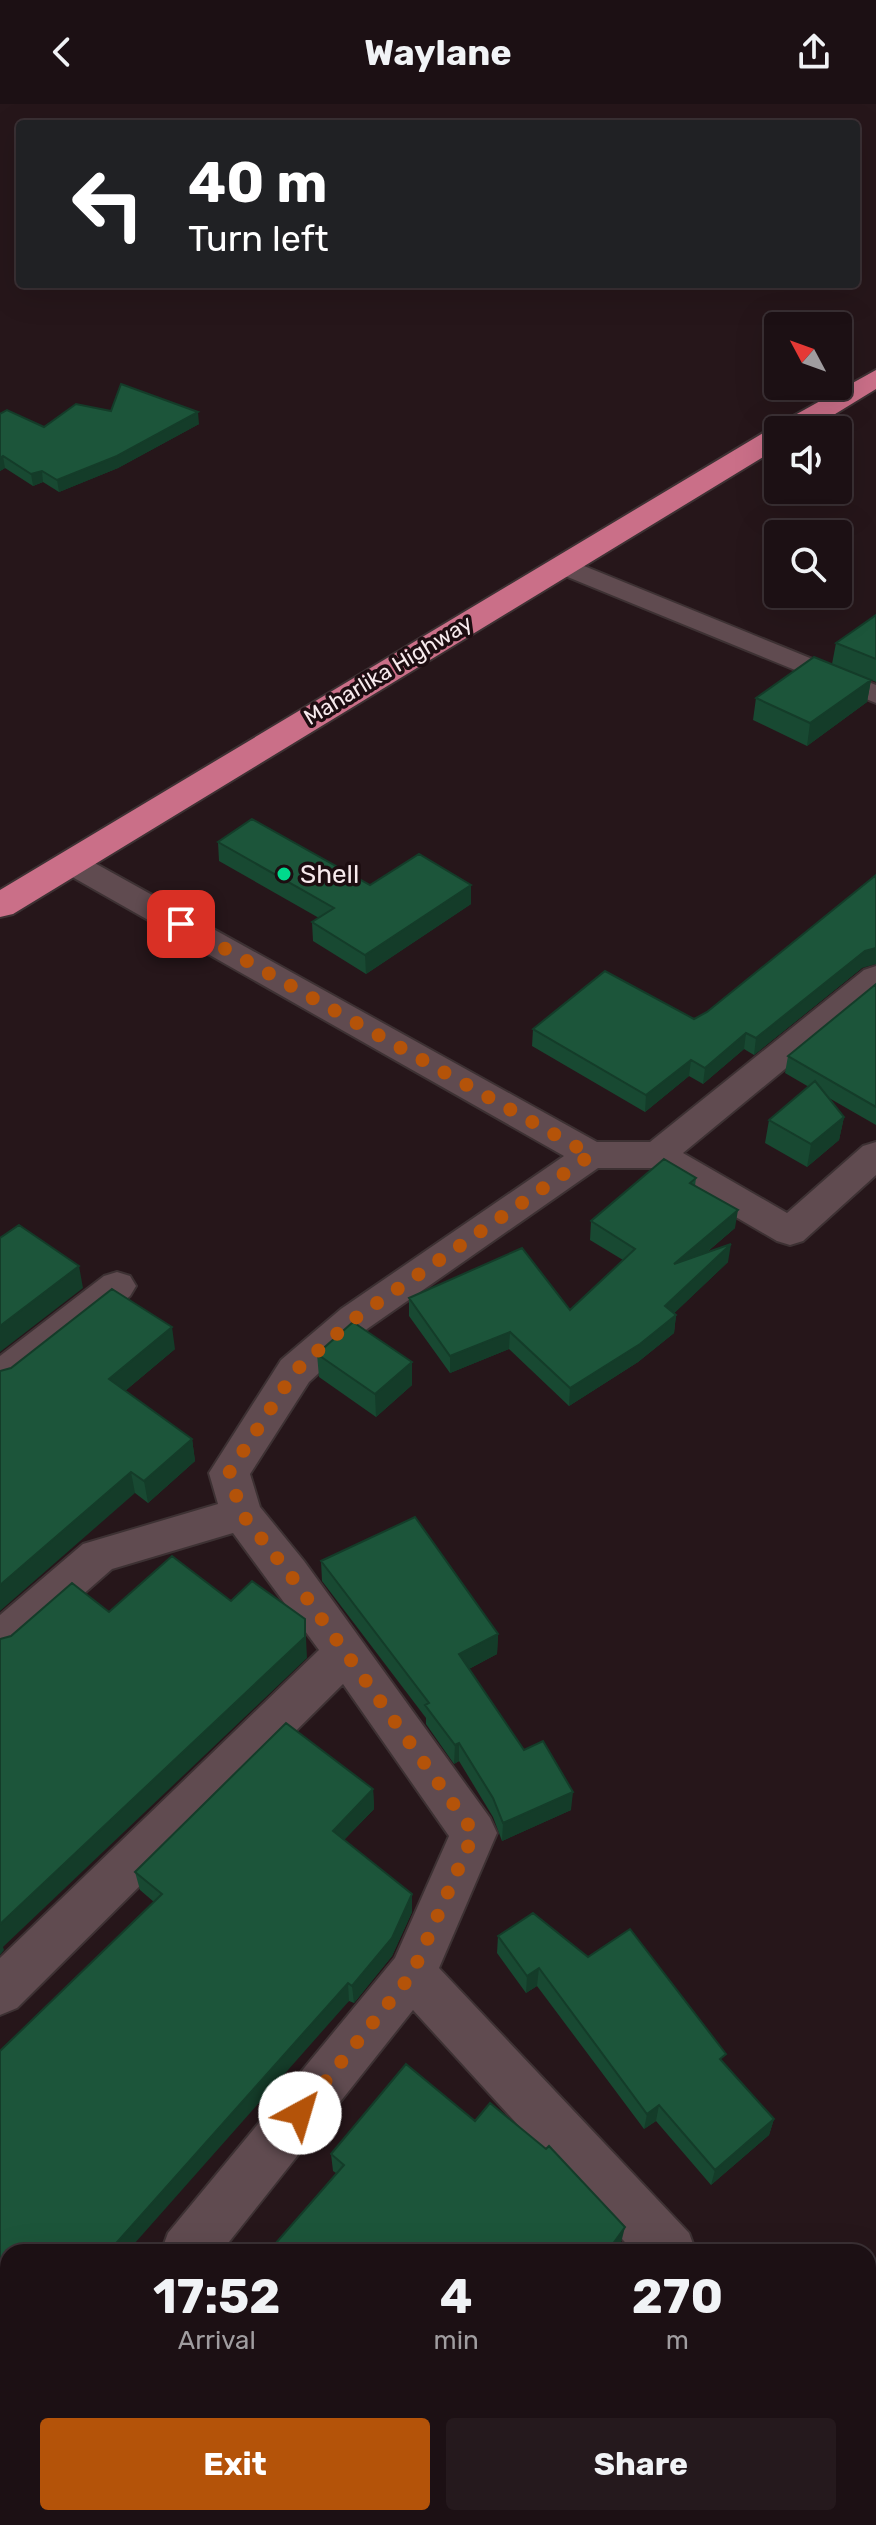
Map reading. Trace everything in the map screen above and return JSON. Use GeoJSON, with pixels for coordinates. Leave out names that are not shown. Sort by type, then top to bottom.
{"type":"FeatureCollection","features":[{"type":"Feature","properties":{"kind":"highway"},"geometry":{"type":"LineString","coordinates":[[812,416],[876,378]]}},
{"type":"Feature","properties":{"kind":"highway","name":"Maharlika Highway"},"geometry":{"type":"LineString","coordinates":[[0,906],[764,444]]}},
{"type":"Feature","properties":{"kind":"street"},"geometry":{"type":"LineString","coordinates":[[562,565],[876,695]]}},
{"type":"Feature","properties":{"kind":"street"},"geometry":{"type":"LineString","coordinates":[[71,863],[591,1155],[658,1155],[790,1232],[876,1155]]}},
{"type":"Feature","properties":{"kind":"street"},"geometry":{"type":"LineString","coordinates":[[658,1155],[876,977]]}},
{"type":"Feature","properties":{"kind":"street"},"geometry":{"type":"LineString","coordinates":[[193,2244],[412,1974],[474,1833],[289,1573],[242,1514],[229,1473],[295,1371],[354,1319],[591,1155]]}},
{"type":"Feature","properties":{"kind":"street"},"geometry":{"type":"LineString","coordinates":[[0,1377],[117,1286]]}},
{"type":"Feature","properties":{"kind":"street"},"geometry":{"type":"LineString","coordinates":[[0,1641],[98,1556],[242,1514]]}},
{"type":"Feature","properties":{"kind":"street"},"geometry":{"type":"LineString","coordinates":[[0,1991],[344,1654]]}},
{"type":"Feature","properties":{"kind":"street"},"geometry":{"type":"LineString","coordinates":[[412,1974],[653,2244]]}},
{"type":"Feature","properties":{"kind":"building"},"geometry":{"type":"Polygon","coordinates":[[[121,384],[198,412],[117,456],[57,480],[42,471],[31,474],[3,456],[0,458],[0,414],[7,410],[44,427],[76,404],[111,411],[121,384]]]}},
{"type":"Feature","properties":{"kind":"building"},"geometry":{"type":"Polygon","coordinates":[[[876,615],[876,659],[836,643],[876,615]]]}},
{"type":"Feature","properties":{"kind":"building"},"geometry":{"type":"Polygon","coordinates":[[[814,657],[871,680],[810,723],[756,698],[814,657]]]}},
{"type":"Feature","properties":{"kind":"building"},"geometry":{"type":"Polygon","coordinates":[[[252,819],[370,885],[419,854],[471,885],[365,955],[312,922],[334,908],[218,842],[252,819]]]}},
{"type":"Feature","properties":{"kind":"building"},"geometry":{"type":"Polygon","coordinates":[[[876,875],[876,948],[865,951],[756,1038],[746,1033],[705,1068],[691,1060],[646,1095],[533,1029],[605,971],[694,1019],[707,1012],[876,875]]]}},
{"type":"Feature","properties":{"kind":"building"},"geometry":{"type":"Polygon","coordinates":[[[876,984],[876,1107],[788,1056],[876,984]]]}},
{"type":"Feature","properties":{"kind":"building"},"geometry":{"type":"Polygon","coordinates":[[[815,1081],[844,1117],[811,1144],[769,1120],[815,1081]]]}},
{"type":"Feature","properties":{"kind":"building"},"geometry":{"type":"Polygon","coordinates":[[[664,1159],[696,1178],[690,1183],[738,1210],[674,1264],[731,1244],[665,1306],[676,1315],[640,1344],[570,1388],[510,1332],[450,1356],[409,1298],[522,1248],[570,1310],[635,1249],[591,1221],[664,1159]]]}},
{"type":"Feature","properties":{"kind":"building"},"geometry":{"type":"Polygon","coordinates":[[[19,1225],[79,1266],[0,1326],[0,1238],[19,1225]]]}},
{"type":"Feature","properties":{"kind":"building"},"geometry":{"type":"Polygon","coordinates":[[[112,1289],[172,1327],[109,1379],[192,1439],[144,1481],[131,1472],[0,1585],[0,1371],[11,1368],[112,1289]]]}},
{"type":"Feature","properties":{"kind":"building"},"geometry":{"type":"Polygon","coordinates":[[[353,1322],[412,1362],[375,1394],[317,1354],[353,1322]]]}},
{"type":"Feature","properties":{"kind":"building"},"geometry":{"type":"Polygon","coordinates":[[[415,1517],[498,1634],[459,1654],[524,1750],[543,1741],[573,1792],[503,1823],[493,1798],[459,1743],[455,1745],[425,1705],[429,1703],[321,1561],[415,1517]]]}},
{"type":"Feature","properties":{"kind":"building"},"geometry":{"type":"Polygon","coordinates":[[[172,1556],[231,1601],[252,1581],[305,1619],[305,1637],[0,1924],[0,1639],[11,1636],[72,1583],[109,1612],[172,1556]]]}},
{"type":"Feature","properties":{"kind":"building"},"geometry":{"type":"Polygon","coordinates":[[[286,1723],[373,1789],[333,1831],[412,1894],[392,1938],[352,1986],[348,1983],[115,2244],[0,2244],[0,2051],[162,1894],[135,1872],[286,1723]]]}},
{"type":"Feature","properties":{"kind":"building"},"geometry":{"type":"Polygon","coordinates":[[[533,1913],[588,1957],[630,1929],[726,2054],[720,2059],[774,2119],[715,2170],[659,2105],[647,2114],[539,1968],[527,1976],[498,1936],[533,1913]]]}},
{"type":"Feature","properties":{"kind":"building"},"geometry":{"type":"Polygon","coordinates":[[[406,2064],[475,2121],[490,2103],[546,2149],[549,2146],[625,2227],[613,2244],[275,2244],[344,2165],[331,2154],[406,2064]]]}},
{"type":"Feature","properties":{"kind":"place","name":"Shell"},"geometry":{"type":"Point","coordinates":[284,874]}},
{"type":"Feature","properties":{"kind":"route"},"geometry":{"type":"LineString","coordinates":[[181,924],[591,1155],[354,1319],[295,1371],[229,1473],[242,1514],[289,1573],[474,1833],[412,1974],[300,2113]]}}]}
